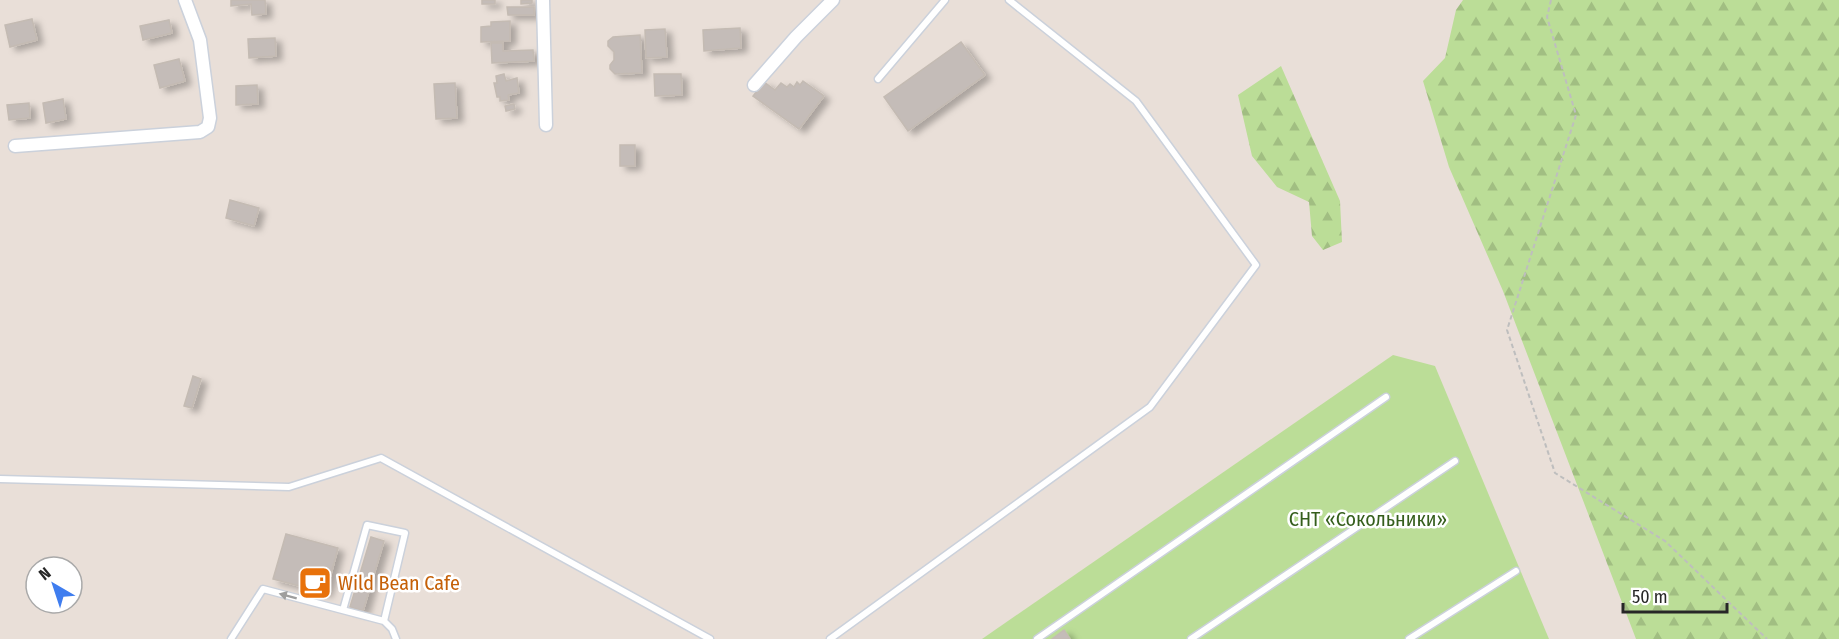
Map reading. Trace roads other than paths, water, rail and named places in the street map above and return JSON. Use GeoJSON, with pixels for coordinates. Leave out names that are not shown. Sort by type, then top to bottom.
{"type":"FeatureCollection","features":[{"type":"Feature","properties":{"kind":"street"},"geometry":{"type":"LineString","coordinates":[[15,146],[200,132],[208,127],[210,118],[200,40],[185,0]]}},
{"type":"Feature","properties":{"kind":"street"},"geometry":{"type":"LineString","coordinates":[[543,0],[546,125]]}},
{"type":"Feature","properties":{"kind":"street"},"geometry":{"type":"LineString","coordinates":[[754,86],[796,37],[833,0]]}},
{"type":"Feature","properties":{"kind":"lane"},"geometry":{"type":"LineString","coordinates":[[878,79],[945,0]]}},
{"type":"Feature","properties":{"kind":"lane"},"geometry":{"type":"LineString","coordinates":[[830,639],[1150,407],[1256,265],[1136,101],[1009,0]]}},
{"type":"Feature","properties":{"kind":"lane"},"geometry":{"type":"LineString","coordinates":[[1038,639],[1386,397]]}},
{"type":"Feature","properties":{"kind":"lane"},"geometry":{"type":"LineString","coordinates":[[0,479],[289,487],[381,458],[710,639]]}},
{"type":"Feature","properties":{"kind":"lane"},"geometry":{"type":"LineString","coordinates":[[1191,639],[1455,461]]}},
{"type":"Feature","properties":{"kind":"lane"},"geometry":{"type":"LineString","coordinates":[[343,610],[367,525],[405,533],[384,621]]}},
{"type":"Feature","properties":{"kind":"lane"},"geometry":{"type":"LineString","coordinates":[[1409,639],[1516,571]]}},
{"type":"Feature","properties":{"kind":"lane"},"geometry":{"type":"LineString","coordinates":[[231,639],[263,589],[384,621],[392,629],[396,639]]}},
{"type":"Feature","properties":{"kind":"place","name":"Wild Bean Cafe"},"geometry":{"type":"Point","coordinates":[315,583]}},
{"type":"Feature","properties":{"kind":"park label","name":"СНТ «Сокольники»"},"geometry":{"type":"Point","coordinates":[1368,519]}}]}
